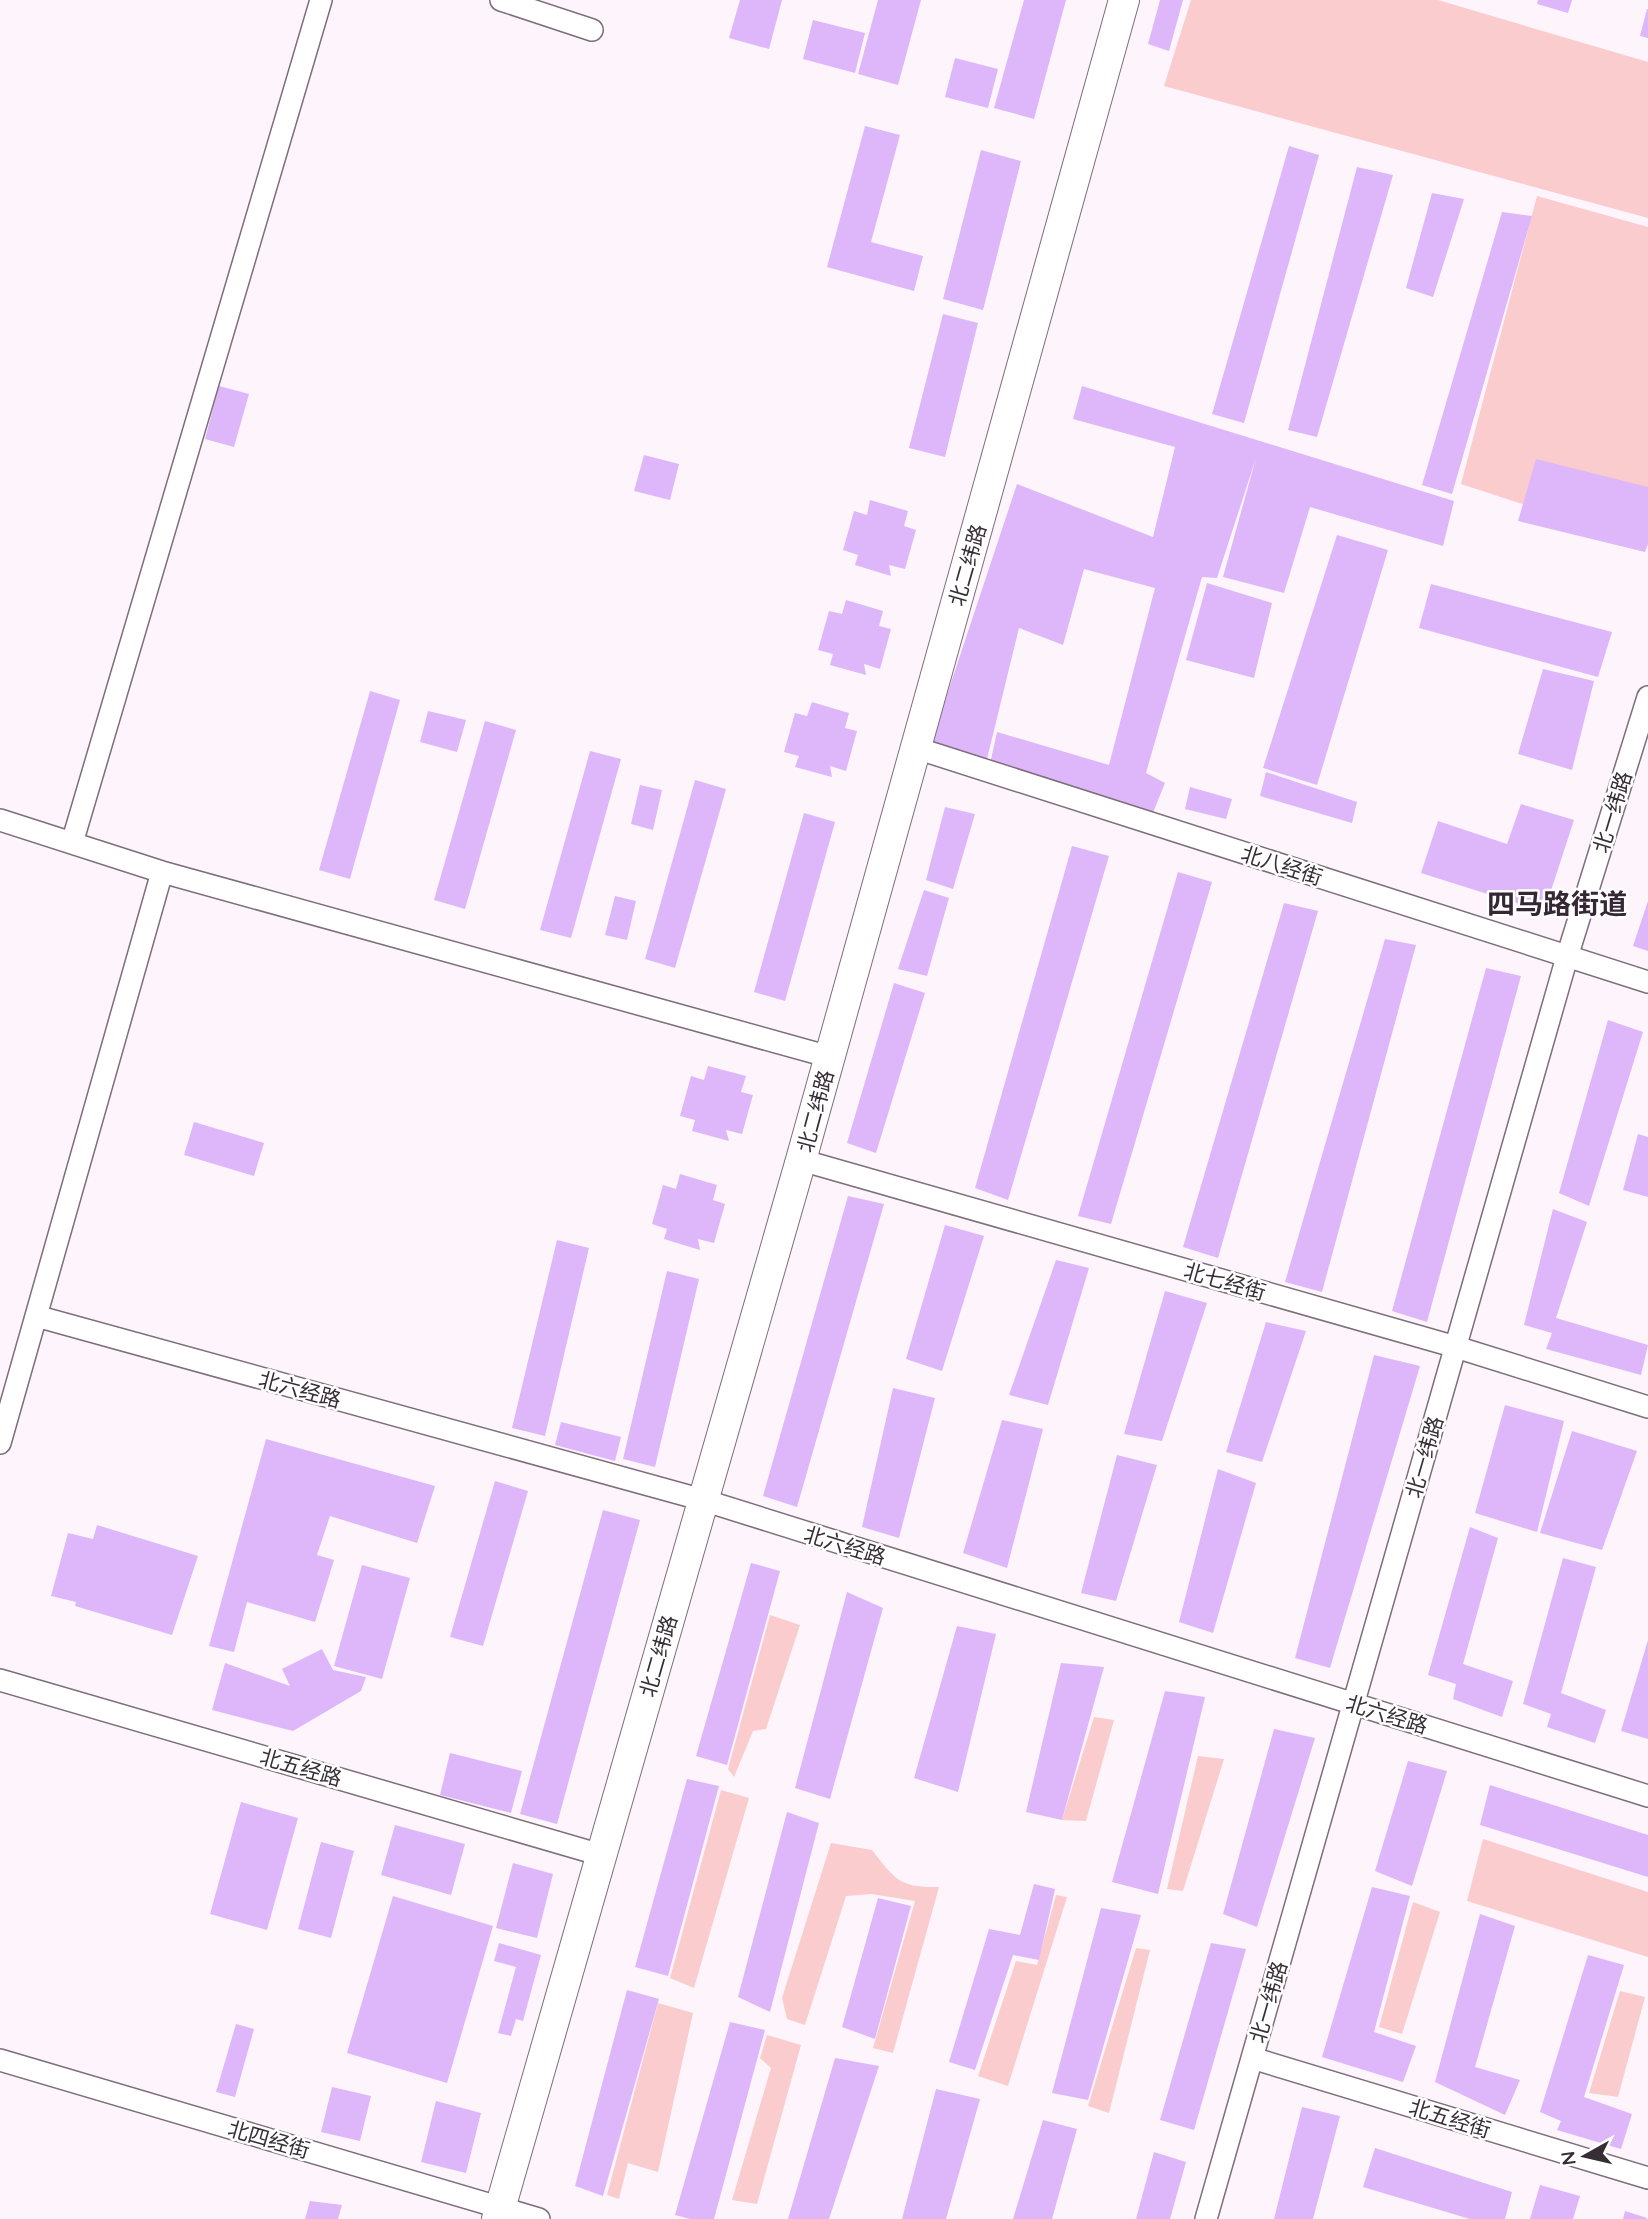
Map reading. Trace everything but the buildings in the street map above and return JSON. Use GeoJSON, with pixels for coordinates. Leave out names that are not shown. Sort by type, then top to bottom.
{"type":"FeatureCollection","features":[{"type":"Feature","properties":{"kind":"street"},"geometry":{"type":"LineString","coordinates":[[72,843],[321,0]]}},
{"type":"Feature","properties":{"kind":"street"},"geometry":{"type":"LineString","coordinates":[[501,0],[592,30]]}},
{"type":"Feature","properties":{"kind":"street","name":"北二纬路"},"geometry":{"type":"LineString","coordinates":[[498,2213],[830,1058],[1124,0]]}},
{"type":"Feature","properties":{"kind":"street","name":"北一纬路"},"geometry":{"type":"LineString","coordinates":[[1206,2219],[1567,957],[1648,697]]}},
{"type":"Feature","properties":{"kind":"street","name":"北八经街"},"geometry":{"type":"LineString","coordinates":[[916,748],[1648,982]]}},
{"type":"Feature","properties":{"kind":"street"},"geometry":{"type":"LineString","coordinates":[[0,820],[162,872],[830,1058]]}},
{"type":"Feature","properties":{"kind":"street"},"geometry":{"type":"LineString","coordinates":[[0,1443],[162,872]]}},
{"type":"Feature","properties":{"kind":"street","name":"北七经街"},"geometry":{"type":"LineString","coordinates":[[801,1160],[1456,1347],[1648,1407]]}},
{"type":"Feature","properties":{"kind":"street","name":"北六经路"},"geometry":{"type":"LineString","coordinates":[[36,1316],[703,1500],[1648,1796]]}},
{"type":"Feature","properties":{"kind":"street","name":"北五经路"},"geometry":{"type":"LineString","coordinates":[[0,1680],[601,1855]]}},
{"type":"Feature","properties":{"kind":"street","name":"北五经街"},"geometry":{"type":"LineString","coordinates":[[1252,2057],[1648,2178]]}},
{"type":"Feature","properties":{"kind":"street","name":"北四经街"},"geometry":{"type":"LineString","coordinates":[[0,2060],[498,2213],[539,2219]]}},
{"type":"Feature","properties":{"kind":"shaded area"},"geometry":{"type":"Polygon","coordinates":[[[1191,0],[1438,0],[1648,62],[1648,218],[1164,86],[1191,0]]]}},
{"type":"Feature","properties":{"kind":"shaded area"},"geometry":{"type":"Polygon","coordinates":[[[1537,196],[1648,227],[1648,545],[1461,484],[1537,196]]]}},
{"type":"Feature","properties":{"kind":"shaded area"},"geometry":{"type":"Polygon","coordinates":[[[770,1615],[800,1625],[766,1729],[753,1731],[734,1777],[728,1769],[770,1615]]]}},
{"type":"Feature","properties":{"kind":"shaded area"},"geometry":{"type":"Polygon","coordinates":[[[1094,1717],[1114,1720],[1086,1821],[1062,1820],[1094,1717]]]}},
{"type":"Feature","properties":{"kind":"shaded area"},"geometry":{"type":"Polygon","coordinates":[[[1198,1756],[1224,1759],[1183,1891],[1167,1889],[1198,1756]]]}},
{"type":"Feature","properties":{"kind":"shaded area"},"geometry":{"type":"Polygon","coordinates":[[[721,1790],[749,1798],[694,1988],[670,1978],[721,1790]]]}},
{"type":"Feature","properties":{"kind":"shaded area"},"geometry":{"type":"Polygon","coordinates":[[[1483,1839],[1648,1892],[1648,1957],[1467,1901],[1483,1839]]]}},
{"type":"Feature","properties":{"kind":"shaded area"},"geometry":{"type":"Polygon","coordinates":[[[831,1843],[872,1850],[899,1880],[915,1886],[939,1887],[893,2053],[873,2048],[915,1901],[871,1894],[846,1896],[805,2025],[787,2019],[782,1998],[831,1843]]]}},
{"type":"Feature","properties":{"kind":"shaded area"},"geometry":{"type":"Polygon","coordinates":[[[1056,1895],[1067,1897],[1008,2086],[978,2076],[1016,1961],[1037,1965],[1056,1895]]]}},
{"type":"Feature","properties":{"kind":"shaded area"},"geometry":{"type":"Polygon","coordinates":[[[1413,1902],[1440,1912],[1402,2034],[1379,2027],[1413,1902]]]}},
{"type":"Feature","properties":{"kind":"shaded area"},"geometry":{"type":"Polygon","coordinates":[[[1136,1948],[1150,1950],[1109,2113],[1088,2106],[1136,1948]]]}},
{"type":"Feature","properties":{"kind":"shaded area"},"geometry":{"type":"Polygon","coordinates":[[[1620,1991],[1645,1997],[1618,2097],[1589,2093],[1620,1991]]]}},
{"type":"Feature","properties":{"kind":"shaded area"},"geometry":{"type":"Polygon","coordinates":[[[658,2003],[693,2013],[658,2172],[628,2163],[619,2199],[607,2195],[658,2003]]]}},
{"type":"Feature","properties":{"kind":"shaded area"},"geometry":{"type":"Polygon","coordinates":[[[767,2035],[801,2045],[757,2204],[732,2200],[771,2068],[760,2058],[767,2035]]]}},
{"type":"Feature","properties":{"kind":"district","name":"四马路街道"},"geometry":{"type":"Point","coordinates":[1557,903]}}]}
